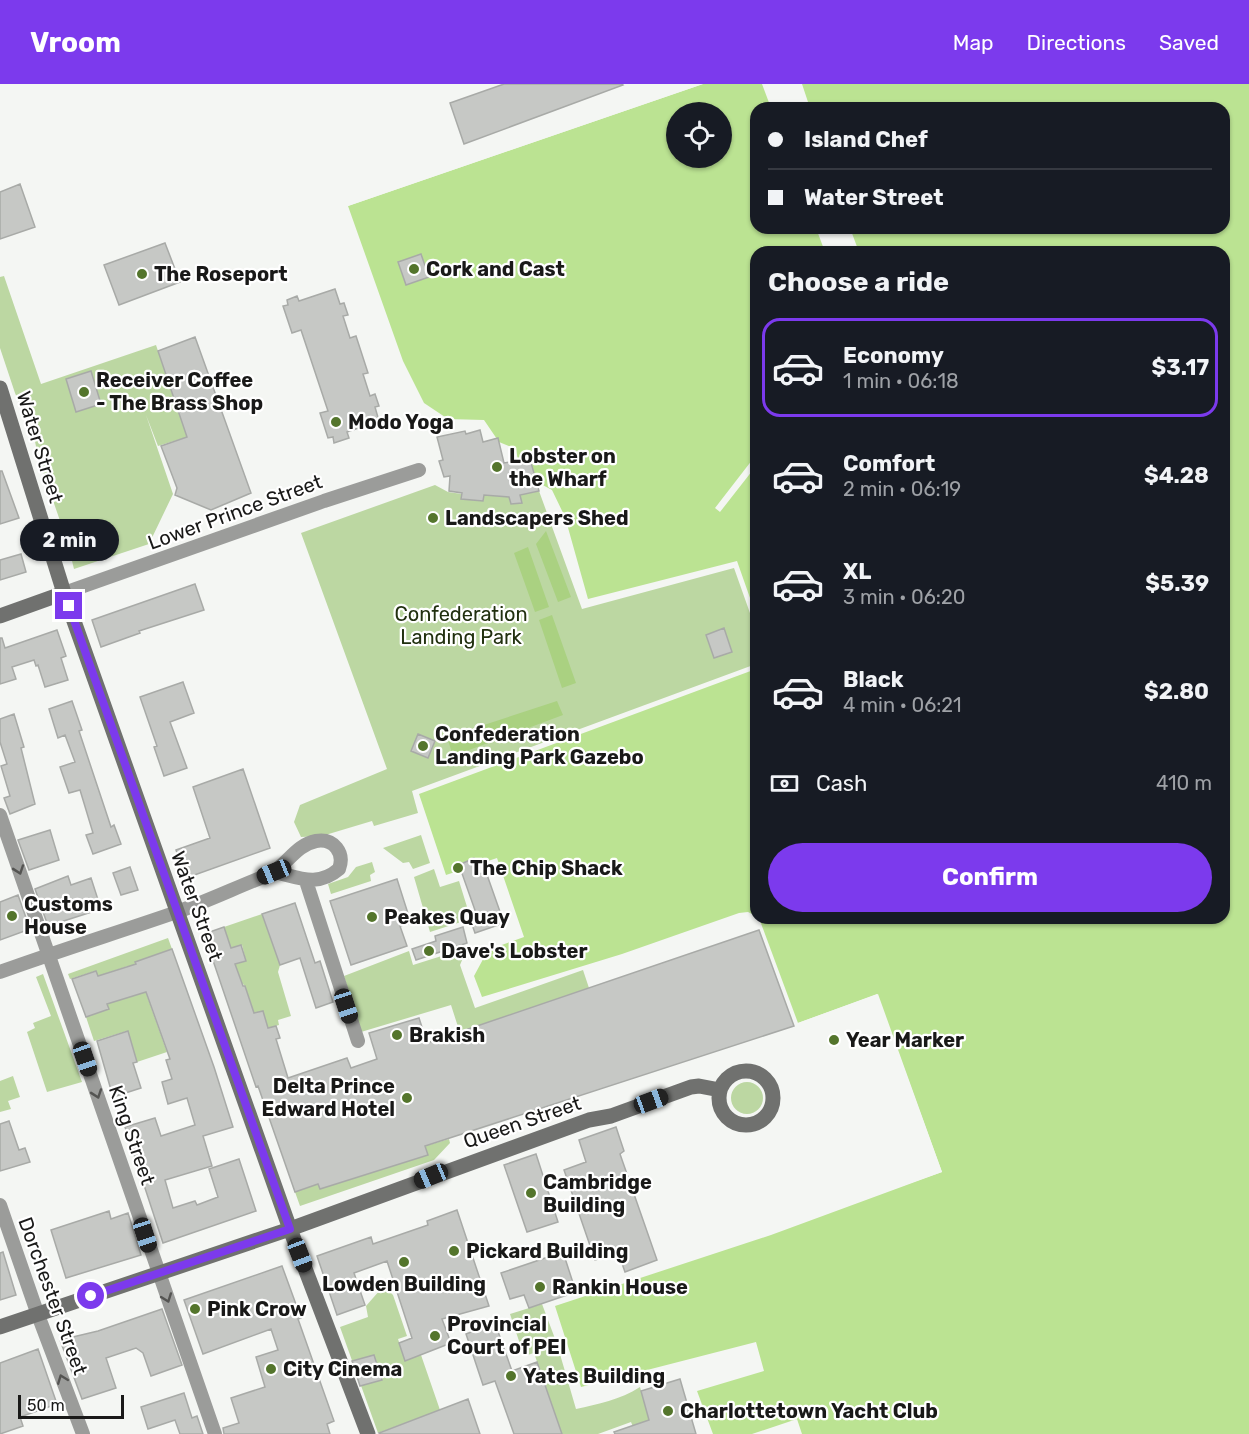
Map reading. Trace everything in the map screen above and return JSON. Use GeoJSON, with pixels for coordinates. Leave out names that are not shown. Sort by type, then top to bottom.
{"type":"FeatureCollection","features":[{"type":"Feature","properties":{"kind":"street","name":"Water Street"},"geometry":{"type":"LineString","coordinates":[[0,388],[64,593],[176,912],[290,1229],[368,1434]]}},
{"type":"Feature","properties":{"kind":"street","name":"Lower Prince Street"},"geometry":{"type":"LineString","coordinates":[[64,593],[324,501],[419,470]]}},
{"type":"Feature","properties":{"kind":"street"},"geometry":{"type":"LineString","coordinates":[[0,616],[64,593]]}},
{"type":"Feature","properties":{"kind":"street","name":"King Street"},"geometry":{"type":"LineString","coordinates":[[0,815],[214,1434]]}},
{"type":"Feature","properties":{"kind":"street"},"geometry":{"type":"LineString","coordinates":[[0,972],[176,912],[274,872],[294,854],[311,843],[325,841],[338,848],[341,857],[339,869],[324,879],[306,881],[274,872]]}},
{"type":"Feature","properties":{"kind":"street"},"geometry":{"type":"LineString","coordinates":[[306,881],[358,1041]]}},
{"type":"Feature","properties":{"kind":"street","name":"Queen Street"},"geometry":{"type":"LineString","coordinates":[[0,1327],[290,1229],[589,1120],[611,1116],[691,1087],[699,1086],[720,1090]]}},
{"type":"Feature","properties":{"kind":"street","name":"Dorchester Street"},"geometry":{"type":"LineString","coordinates":[[0,1205],[82,1434]]}},
{"type":"Feature","properties":{"kind":"green space"},"geometry":{"type":"Polygon","coordinates":[[[4,276],[41,384],[156,345],[187,437],[158,446],[146,415],[173,494],[149,544],[74,569],[67,541],[39,460],[34,437],[15,393],[0,348],[0,277],[4,276]]]}},
{"type":"Feature","properties":{"kind":"green space","name":"Confederation Landing Park"},"geometry":{"type":"Polygon","coordinates":[[[435,485],[448,492],[462,494],[462,499],[483,501],[484,495],[509,497],[539,491],[582,609],[734,568],[750,613],[750,666],[412,791],[418,813],[374,826],[372,821],[322,836],[301,837],[294,822],[300,805],[387,769],[301,533],[435,485]]]}},
{"type":"Feature","properties":{"kind":"green space"},"geometry":{"type":"Polygon","coordinates":[[[421,835],[430,863],[413,869],[409,862],[403,863],[383,848],[421,835]]]}},
{"type":"Feature","properties":{"kind":"green space"},"geometry":{"type":"Polygon","coordinates":[[[372,862],[375,872],[370,875],[371,881],[331,894],[328,884],[348,877],[356,867],[372,862]]]}},
{"type":"Feature","properties":{"kind":"green space"},"geometry":{"type":"Polygon","coordinates":[[[434,869],[440,887],[459,881],[468,910],[461,913],[464,921],[430,932],[414,877],[434,869]]]}},
{"type":"Feature","properties":{"kind":"green space"},"geometry":{"type":"Polygon","coordinates":[[[262,914],[280,965],[278,972],[291,1016],[278,1020],[279,1025],[268,1028],[263,1011],[254,1013],[235,964],[246,961],[242,945],[231,948],[224,927],[262,914]]]}},
{"type":"Feature","properties":{"kind":"green space"},"geometry":{"type":"Polygon","coordinates":[[[168,938],[172,949],[135,962],[167,1052],[137,1062],[127,1031],[94,1041],[86,1017],[109,1009],[107,1004],[137,994],[128,966],[98,976],[95,971],[70,979],[68,974],[168,938]]]}},
{"type":"Feature","properties":{"kind":"green space"},"geometry":{"type":"Polygon","coordinates":[[[467,948],[460,965],[475,1008],[583,970],[589,988],[460,1033],[451,1005],[361,1032],[344,976],[409,951],[413,965],[467,948]]]}},
{"type":"Feature","properties":{"kind":"green space"},"geometry":{"type":"Polygon","coordinates":[[[43,974],[82,1082],[47,1092],[27,1032],[35,1028],[33,1023],[51,1016],[36,977],[43,974]]]}},
{"type":"Feature","properties":{"kind":"green space"},"geometry":{"type":"Polygon","coordinates":[[[13,1076],[20,1097],[8,1101],[11,1109],[0,1112],[0,1081],[13,1076]]]}},
{"type":"Feature","properties":{"kind":"green space"},"geometry":{"type":"Polygon","coordinates":[[[747,1082],[759,1086],[763,1098],[759,1110],[747,1114],[735,1110],[731,1098],[735,1086],[747,1082]]]}},
{"type":"Feature","properties":{"kind":"green space"},"geometry":{"type":"Polygon","coordinates":[[[449,1139],[450,1143],[434,1160],[300,1206],[295,1192],[318,1184],[320,1189],[428,1155],[425,1146],[449,1139]]]}},
{"type":"Feature","properties":{"kind":"green space"},"geometry":{"type":"Polygon","coordinates":[[[386,1288],[393,1295],[407,1336],[398,1339],[405,1360],[421,1355],[440,1410],[378,1433],[340,1327],[368,1317],[366,1306],[380,1290],[386,1288]]]}},
{"type":"Feature","properties":{"kind":"green space"},"geometry":{"type":"Polygon","coordinates":[[[542,1304],[557,1344],[576,1409],[617,1398],[640,1387],[653,1434],[636,1434],[631,1422],[598,1434],[562,1434],[534,1353],[524,1356],[510,1314],[542,1304]]]}},
{"type":"Feature","properties":{"kind":"shaded area"},"geometry":{"type":"Polygon","coordinates":[[[703,84],[762,84],[769,102],[750,102],[750,234],[818,234],[823,246],[750,246],[750,598],[737,561],[588,599],[565,517],[552,490],[520,473],[516,449],[499,442],[484,420],[448,419],[424,403],[403,361],[348,206],[703,84]]]}},
{"type":"Feature","properties":{"kind":"shaded area"},"geometry":{"type":"Polygon","coordinates":[[[802,84],[1249,84],[1249,1434],[802,1434],[797,1419],[752,1434],[713,1434],[697,1391],[764,1371],[756,1342],[581,1387],[555,1306],[771,1235],[942,1172],[877,994],[798,1023],[761,924],[1230,924],[1230,246],[857,246],[852,234],[1230,234],[1230,102],[808,102],[802,84]]]}},
{"type":"Feature","properties":{"kind":"shaded area"},"geometry":{"type":"Polygon","coordinates":[[[546,531],[571,597],[558,602],[536,544],[546,531]]]}},
{"type":"Feature","properties":{"kind":"shaded area"},"geometry":{"type":"Polygon","coordinates":[[[528,547],[549,607],[535,612],[514,553],[528,547]]]}},
{"type":"Feature","properties":{"kind":"shaded area"},"geometry":{"type":"Polygon","coordinates":[[[552,615],[576,683],[562,688],[539,620],[552,615]]]}},
{"type":"Feature","properties":{"kind":"shaded area"},"geometry":{"type":"Polygon","coordinates":[[[750,671],[750,913],[739,913],[622,954],[482,997],[474,976],[488,950],[524,937],[497,858],[446,875],[419,794],[750,671]]]}},
{"type":"Feature","properties":{"kind":"shaded area"},"geometry":{"type":"Polygon","coordinates":[[[557,701],[563,715],[453,756],[447,737],[557,701]]]}},
{"type":"Feature","properties":{"kind":"pier"},"geometry":{"type":"Polygon","coordinates":[[[693,84],[703,84],[348,206],[347,203],[693,84]]]}},
{"type":"Feature","properties":{"kind":"pier"},"geometry":{"type":"Polygon","coordinates":[[[750,463],[750,474],[720,512],[715,508],[750,463]]]}},
{"type":"Feature","properties":{"kind":"pier"},"geometry":{"type":"Polygon","coordinates":[[[878,994],[942,1172],[774,1231],[938,1170],[876,998],[803,1025],[795,1024],[878,994]]]}},
{"type":"Feature","properties":{"kind":"building"},"geometry":{"type":"Polygon","coordinates":[[[504,84],[623,85],[464,144],[450,103],[504,84]]]}},
{"type":"Feature","properties":{"kind":"building"},"geometry":{"type":"Polygon","coordinates":[[[20,184],[35,227],[0,239],[0,192],[20,184]]]}},
{"type":"Feature","properties":{"kind":"building","name":"The Roseport"},"geometry":{"type":"Polygon","coordinates":[[[165,243],[180,282],[119,305],[104,265],[165,243]]]}},
{"type":"Feature","properties":{"kind":"building","name":"Cork and Cast"},"geometry":{"type":"Polygon","coordinates":[[[421,254],[429,277],[406,285],[398,262],[421,254]]]}},
{"type":"Feature","properties":{"kind":"building"},"geometry":{"type":"Polygon","coordinates":[[[335,289],[340,304],[344,303],[348,315],[343,316],[350,338],[356,336],[368,373],[363,374],[370,396],[375,394],[379,406],[375,407],[379,421],[347,432],[349,438],[334,443],[333,437],[328,438],[320,413],[328,411],[301,330],[292,333],[283,306],[288,305],[287,300],[297,296],[299,301],[335,289]]]}},
{"type":"Feature","properties":{"kind":"building"},"geometry":{"type":"Polygon","coordinates":[[[195,337],[251,493],[211,510],[175,495],[177,488],[161,446],[187,437],[158,351],[195,337]]]}},
{"type":"Feature","properties":{"kind":"building","name":"Receiver Coffee - The Brass Shop"},"geometry":{"type":"Polygon","coordinates":[[[91,371],[101,404],[76,412],[66,379],[91,371]]]}},
{"type":"Feature","properties":{"kind":"building","name":"Lobster on the Wharf"},"geometry":{"type":"Polygon","coordinates":[[[480,430],[483,442],[498,438],[504,463],[530,459],[539,491],[520,495],[522,503],[511,504],[509,497],[484,495],[483,501],[461,499],[462,493],[449,491],[450,476],[444,477],[439,461],[443,460],[437,437],[480,430]]]}},
{"type":"Feature","properties":{"kind":"building"},"geometry":{"type":"Polygon","coordinates":[[[0,471],[2,471],[19,518],[0,524],[0,471]]]}},
{"type":"Feature","properties":{"kind":"building"},"geometry":{"type":"Polygon","coordinates":[[[21,554],[26,572],[0,580],[0,560],[21,554]]]}},
{"type":"Feature","properties":{"kind":"building"},"geometry":{"type":"Polygon","coordinates":[[[195,584],[204,610],[139,631],[140,633],[101,647],[92,620],[195,584]]]}},
{"type":"Feature","properties":{"kind":"building"},"geometry":{"type":"Polygon","coordinates":[[[724,628],[732,652],[714,658],[706,635],[724,628]]]}},
{"type":"Feature","properties":{"kind":"building"},"geometry":{"type":"Polygon","coordinates":[[[57,630],[66,656],[61,658],[68,680],[45,687],[38,665],[36,666],[34,660],[12,667],[16,679],[0,684],[0,638],[5,648],[57,630]]]}},
{"type":"Feature","properties":{"kind":"building"},"geometry":{"type":"Polygon","coordinates":[[[183,682],[194,713],[170,722],[187,768],[164,776],[154,747],[157,746],[140,697],[183,682]]]}},
{"type":"Feature","properties":{"kind":"building"},"geometry":{"type":"Polygon","coordinates":[[[72,701],[82,730],[79,731],[111,827],[114,825],[121,844],[93,854],[86,835],[93,833],[80,790],[69,793],[60,767],[75,762],[65,735],[58,738],[49,709],[72,701]]]}},
{"type":"Feature","properties":{"kind":"building"},"geometry":{"type":"Polygon","coordinates":[[[14,714],[24,747],[21,748],[35,804],[10,814],[4,798],[10,796],[1,766],[7,764],[0,742],[0,719],[14,714]]]}},
{"type":"Feature","properties":{"kind":"building","name":"Confederation Landing Park Gazebo"},"geometry":{"type":"Polygon","coordinates":[[[418,734],[435,741],[428,758],[411,751],[418,734]]]}},
{"type":"Feature","properties":{"kind":"building"},"geometry":{"type":"Polygon","coordinates":[[[243,769],[270,848],[186,878],[176,850],[210,838],[193,787],[243,769]]]}},
{"type":"Feature","properties":{"kind":"building"},"geometry":{"type":"Polygon","coordinates":[[[50,830],[59,860],[29,870],[18,840],[50,830]]]}},
{"type":"Feature","properties":{"kind":"building"},"geometry":{"type":"Polygon","coordinates":[[[474,858],[480,874],[486,872],[504,923],[475,933],[469,916],[476,913],[459,865],[474,858]]]}},
{"type":"Feature","properties":{"kind":"building"},"geometry":{"type":"Polygon","coordinates":[[[130,867],[138,890],[121,895],[113,873],[130,867]]]}},
{"type":"Feature","properties":{"kind":"building"},"geometry":{"type":"Polygon","coordinates":[[[68,876],[71,885],[91,878],[101,909],[48,926],[35,889],[68,876]]]}},
{"type":"Feature","properties":{"kind":"building","name":"Peakes Quay"},"geometry":{"type":"Polygon","coordinates":[[[397,879],[411,923],[400,926],[407,946],[351,965],[330,901],[397,879]]]}},
{"type":"Feature","properties":{"kind":"building","name":"Customs House"},"geometry":{"type":"Polygon","coordinates":[[[18,895],[30,929],[0,940],[0,902],[18,895]]]}},
{"type":"Feature","properties":{"kind":"building"},"geometry":{"type":"Polygon","coordinates":[[[295,903],[315,963],[320,961],[333,1002],[316,1008],[300,958],[280,965],[262,914],[295,903]]]}},
{"type":"Feature","properties":{"kind":"building"},"geometry":{"type":"Polygon","coordinates":[[[224,927],[231,948],[241,945],[246,961],[235,964],[254,1013],[263,1011],[268,1028],[276,1026],[280,1038],[276,1039],[288,1078],[347,1058],[351,1068],[377,1059],[369,1033],[419,1018],[427,1043],[759,930],[794,1026],[425,1146],[428,1155],[320,1189],[318,1184],[295,1192],[258,1086],[256,1087],[204,934],[224,927]]]}},
{"type":"Feature","properties":{"kind":"building"},"geometry":{"type":"Polygon","coordinates":[[[463,927],[467,943],[416,960],[412,949],[436,941],[435,936],[463,927]]]}},
{"type":"Feature","properties":{"kind":"building"},"geometry":{"type":"Polygon","coordinates":[[[172,949],[233,1127],[203,1136],[212,1166],[165,1180],[173,1208],[195,1201],[197,1205],[218,1197],[209,1169],[239,1159],[256,1211],[163,1243],[125,1127],[155,1118],[161,1136],[195,1125],[187,1098],[168,1104],[162,1082],[172,1079],[166,1060],[170,1059],[146,992],[107,1004],[109,1009],[86,1017],[72,979],[96,971],[98,976],[172,949]]]}},
{"type":"Feature","properties":{"kind":"building"},"geometry":{"type":"Polygon","coordinates":[[[128,1031],[137,1062],[133,1063],[141,1088],[113,1097],[97,1041],[128,1031]]]}},
{"type":"Feature","properties":{"kind":"building"},"geometry":{"type":"Polygon","coordinates":[[[9,1121],[19,1150],[25,1148],[30,1162],[0,1171],[0,1124],[9,1121]]]}},
{"type":"Feature","properties":{"kind":"building"},"geometry":{"type":"Polygon","coordinates":[[[616,1127],[624,1151],[620,1154],[657,1260],[625,1272],[618,1252],[595,1260],[564,1170],[586,1162],[579,1140],[616,1127]]]}},
{"type":"Feature","properties":{"kind":"building","name":"Cambridge Building"},"geometry":{"type":"Polygon","coordinates":[[[536,1154],[558,1222],[527,1232],[504,1165],[536,1154]]]}},
{"type":"Feature","properties":{"kind":"building"},"geometry":{"type":"Polygon","coordinates":[[[457,1210],[489,1306],[442,1319],[451,1343],[405,1361],[399,1343],[412,1338],[387,1261],[354,1273],[365,1305],[337,1315],[317,1256],[371,1237],[373,1244],[428,1225],[427,1221],[457,1210]]]}},
{"type":"Feature","properties":{"kind":"building"},"geometry":{"type":"Polygon","coordinates":[[[109,1211],[111,1219],[128,1213],[141,1255],[66,1278],[51,1230],[109,1211]]]}},
{"type":"Feature","properties":{"kind":"building"},"geometry":{"type":"Polygon","coordinates":[[[3,1252],[16,1295],[0,1300],[0,1253],[3,1252]]]}},
{"type":"Feature","properties":{"kind":"building","name":"Rankin House"},"geometry":{"type":"Polygon","coordinates":[[[563,1252],[576,1292],[529,1308],[524,1295],[510,1299],[501,1273],[563,1252]]]}},
{"type":"Feature","properties":{"kind":"building"},"geometry":{"type":"Polygon","coordinates":[[[282,1266],[334,1421],[327,1424],[330,1434],[224,1434],[223,1428],[239,1423],[231,1398],[265,1387],[256,1357],[278,1350],[271,1329],[203,1354],[184,1300],[282,1266]]]}},
{"type":"Feature","properties":{"kind":"building"},"geometry":{"type":"Polygon","coordinates":[[[162,1309],[182,1365],[151,1376],[143,1353],[136,1348],[106,1358],[116,1388],[82,1399],[60,1340],[98,1331],[162,1309]]]}},
{"type":"Feature","properties":{"kind":"building","name":"Yates Building"},"geometry":{"type":"Polygon","coordinates":[[[495,1323],[512,1371],[537,1362],[562,1434],[514,1434],[495,1381],[483,1385],[466,1334],[495,1323]]]}},
{"type":"Feature","properties":{"kind":"building"},"geometry":{"type":"Polygon","coordinates":[[[38,1349],[57,1404],[20,1417],[23,1426],[0,1434],[0,1363],[38,1349]]]}},
{"type":"Feature","properties":{"kind":"building"},"geometry":{"type":"Polygon","coordinates":[[[374,1355],[382,1380],[360,1386],[352,1361],[374,1355]]]}},
{"type":"Feature","properties":{"kind":"building","name":"Charlottetown Yacht Club"},"geometry":{"type":"Polygon","coordinates":[[[680,1379],[696,1434],[615,1434],[614,1432],[649,1420],[641,1391],[680,1379]]]}},
{"type":"Feature","properties":{"kind":"building"},"geometry":{"type":"Polygon","coordinates":[[[184,1393],[192,1418],[197,1416],[203,1434],[180,1434],[175,1420],[148,1429],[141,1407],[184,1393]]]}},
{"type":"Feature","properties":{"kind":"building"},"geometry":{"type":"Polygon","coordinates":[[[468,1399],[480,1434],[379,1433],[468,1399]]]}},
{"type":"Feature","properties":{"kind":"place","name":"Cork and Cast"},"geometry":{"type":"Point","coordinates":[414,269]}},
{"type":"Feature","properties":{"kind":"place","name":"The Roseport"},"geometry":{"type":"Point","coordinates":[142,274]}},
{"type":"Feature","properties":{"kind":"place","name":"Receiver Coffee - The Brass Shop"},"geometry":{"type":"Point","coordinates":[84,392]}},
{"type":"Feature","properties":{"kind":"place","name":"Modo Yoga"},"geometry":{"type":"Point","coordinates":[336,422]}},
{"type":"Feature","properties":{"kind":"place","name":"Lobster on the Wharf"},"geometry":{"type":"Point","coordinates":[497,467]}},
{"type":"Feature","properties":{"kind":"place","name":"Landscapers Shed"},"geometry":{"type":"Point","coordinates":[433,518]}},
{"type":"Feature","properties":{"kind":"place","name":"Confederation Landing Park Gazebo"},"geometry":{"type":"Point","coordinates":[423,746]}},
{"type":"Feature","properties":{"kind":"place","name":"The Chip Shack"},"geometry":{"type":"Point","coordinates":[458,868]}},
{"type":"Feature","properties":{"kind":"place","name":"Customs House"},"geometry":{"type":"Point","coordinates":[12,916]}},
{"type":"Feature","properties":{"kind":"place","name":"Peakes Quay"},"geometry":{"type":"Point","coordinates":[372,917]}},
{"type":"Feature","properties":{"kind":"place","name":"Dave's Lobster"},"geometry":{"type":"Point","coordinates":[429,951]}},
{"type":"Feature","properties":{"kind":"place","name":"Brakish"},"geometry":{"type":"Point","coordinates":[397,1035]}},
{"type":"Feature","properties":{"kind":"place","name":"Year Marker"},"geometry":{"type":"Point","coordinates":[834,1040]}},
{"type":"Feature","properties":{"kind":"place","name":"Delta Prince Edward Hotel"},"geometry":{"type":"Point","coordinates":[407,1098]}},
{"type":"Feature","properties":{"kind":"place","name":"Cambridge Building"},"geometry":{"type":"Point","coordinates":[531,1193]}},
{"type":"Feature","properties":{"kind":"place","name":"Pickard Building"},"geometry":{"type":"Point","coordinates":[454,1251]}},
{"type":"Feature","properties":{"kind":"place","name":"Lowden Building"},"geometry":{"type":"Point","coordinates":[404,1262]}},
{"type":"Feature","properties":{"kind":"place","name":"Rankin House"},"geometry":{"type":"Point","coordinates":[540,1287]}},
{"type":"Feature","properties":{"kind":"place","name":"Pink Crow"},"geometry":{"type":"Point","coordinates":[195,1309]}},
{"type":"Feature","properties":{"kind":"place","name":"Provincial Court of PEI"},"geometry":{"type":"Point","coordinates":[435,1336]}},
{"type":"Feature","properties":{"kind":"place","name":"City Cinema"},"geometry":{"type":"Point","coordinates":[271,1369]}},
{"type":"Feature","properties":{"kind":"place","name":"Yates Building"},"geometry":{"type":"Point","coordinates":[511,1376]}},
{"type":"Feature","properties":{"kind":"place","name":"Charlottetown Yacht Club"},"geometry":{"type":"Point","coordinates":[668,1411]}},
{"type":"Feature","properties":{"kind":"route"},"geometry":{"type":"LineString","coordinates":[[69,606],[290,1229],[91,1296]]}}]}
